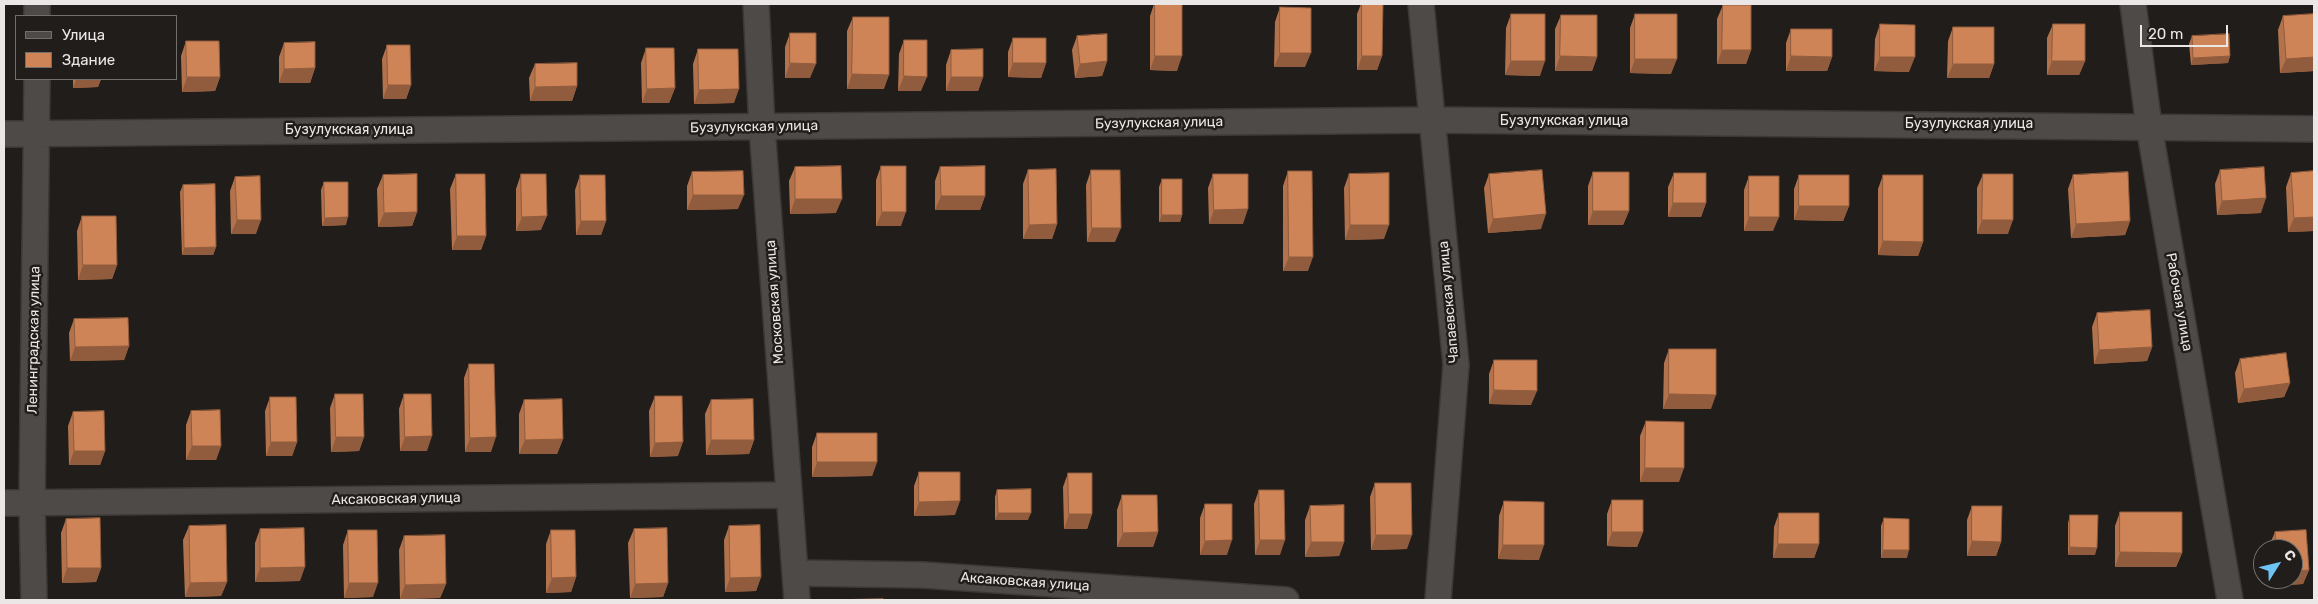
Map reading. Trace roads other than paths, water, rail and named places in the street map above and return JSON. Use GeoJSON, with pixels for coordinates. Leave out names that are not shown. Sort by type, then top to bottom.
{"type":"FeatureCollection","features":[{"type":"Feature","properties":{"kind":"street","name":"Московская улица"},"geometry":{"type":"LineString","coordinates":[[756,4],[762,127],[797,600]]}},
{"type":"Feature","properties":{"kind":"street","name":"Чапаевская улица"},"geometry":{"type":"LineString","coordinates":[[1421,4],[1456,365],[1438,600]]}},
{"type":"Feature","properties":{"kind":"street","name":"Рабочая улица"},"geometry":{"type":"LineString","coordinates":[[2133,4],[2149,126],[2230,600]]}},
{"type":"Feature","properties":{"kind":"street","name":"Ленинградская улица"},"geometry":{"type":"LineString","coordinates":[[34,600],[32,502],[37,80]]}},
{"type":"Feature","properties":{"kind":"street","name":"Бузулукская улица"},"geometry":{"type":"LineString","coordinates":[[4,134],[1431,120],[2314,129]]}},
{"type":"Feature","properties":{"kind":"street","name":"Аксаковская улица"},"geometry":{"type":"LineString","coordinates":[[4,503],[789,495]]}},
{"type":"Feature","properties":{"kind":"street","name":"Аксаковская улица"},"geometry":{"type":"LineString","coordinates":[[795,573],[923,575],[1286,600]]}}]}
